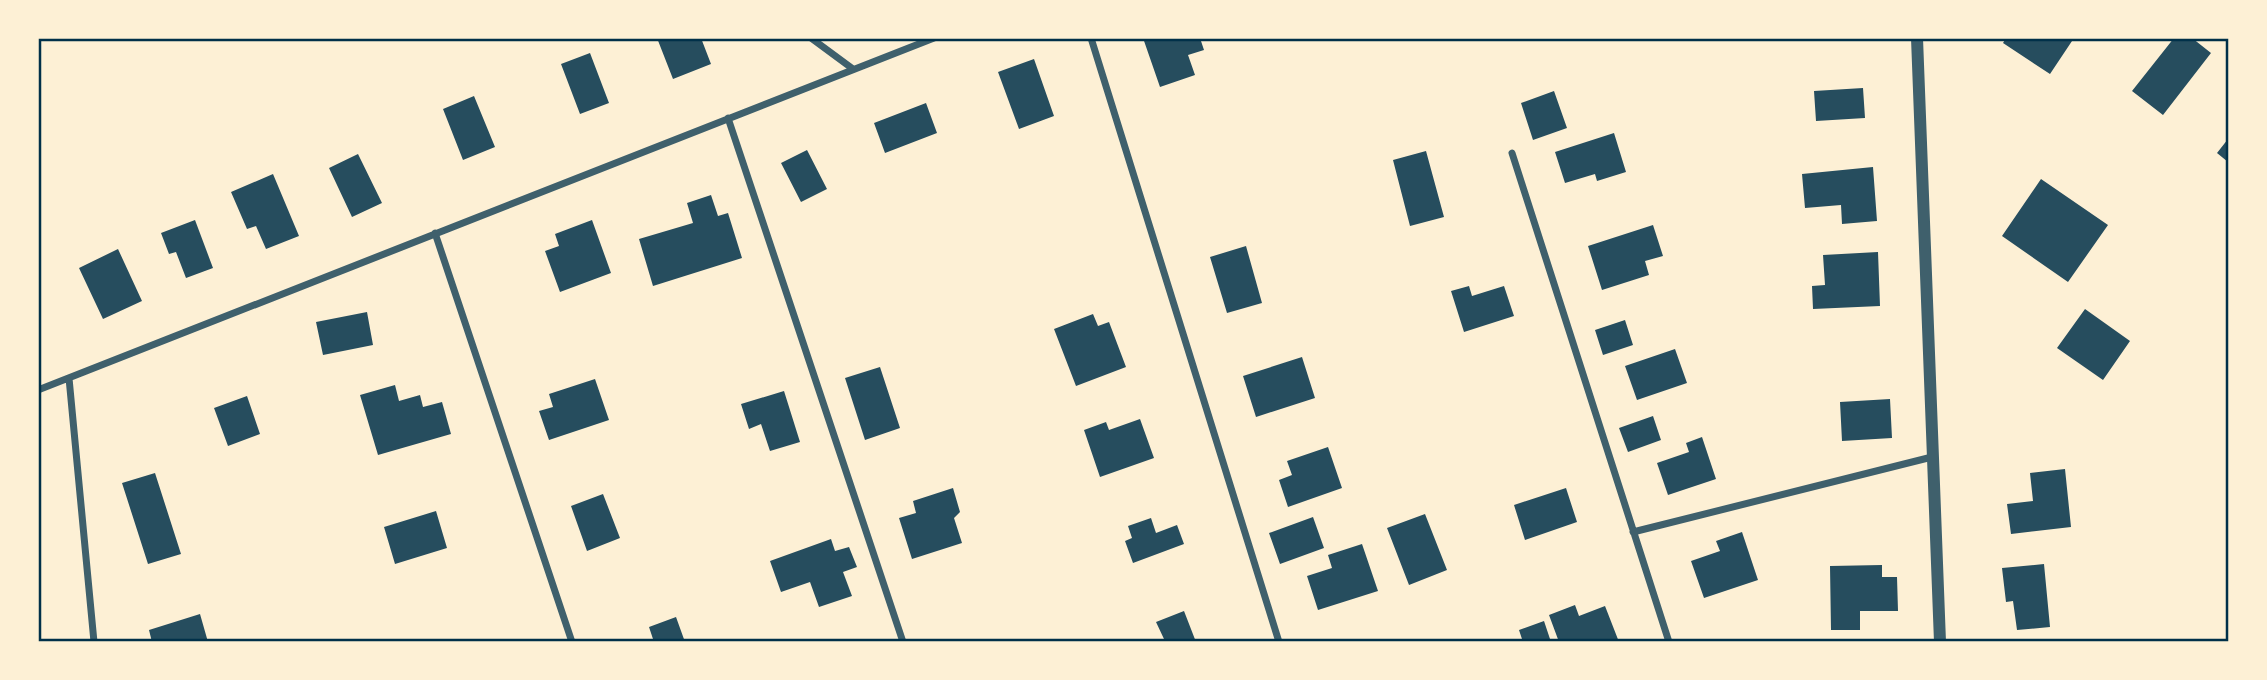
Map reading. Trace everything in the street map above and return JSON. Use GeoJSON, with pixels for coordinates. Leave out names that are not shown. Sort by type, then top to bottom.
{"type":"FeatureCollection","features":[{"type":"Feature","properties":{"kind":"street"},"geometry":{"type":"LineString","coordinates":[[811,38],[853,69]]}},
{"type":"Feature","properties":{"kind":"street"},"geometry":{"type":"LineString","coordinates":[[38,390],[934,38]]}},
{"type":"Feature","properties":{"kind":"street"},"geometry":{"type":"LineString","coordinates":[[1091,38],[1279,642]]}},
{"type":"Feature","properties":{"kind":"street"},"geometry":{"type":"LineString","coordinates":[[1917,38],[1940,642]]}},
{"type":"Feature","properties":{"kind":"street"},"geometry":{"type":"LineString","coordinates":[[728,118],[902,642]]}},
{"type":"Feature","properties":{"kind":"street"},"geometry":{"type":"LineString","coordinates":[[1511,153],[1669,642]]}},
{"type":"Feature","properties":{"kind":"street"},"geometry":{"type":"LineString","coordinates":[[435,233],[572,642]]}},
{"type":"Feature","properties":{"kind":"street"},"geometry":{"type":"LineString","coordinates":[[69,378],[94,642]]}},
{"type":"Feature","properties":{"kind":"street"},"geometry":{"type":"LineString","coordinates":[[1633,532],[1931,457]]}},
{"type":"Feature","properties":{"kind":"building"},"geometry":{"type":"Polygon","coordinates":[[[657,38],[701,38],[711,64],[673,79],[657,38]]]}},
{"type":"Feature","properties":{"kind":"building"},"geometry":{"type":"Polygon","coordinates":[[[1143,38],[1200,38],[1204,50],[1188,55],[1195,75],[1160,87],[1143,38]]]}},
{"type":"Feature","properties":{"kind":"building"},"geometry":{"type":"Polygon","coordinates":[[[2006,38],[2074,38],[2050,74],[2003,43],[2006,38]]]}},
{"type":"Feature","properties":{"kind":"building"},"geometry":{"type":"Polygon","coordinates":[[[2174,38],[2192,38],[2211,53],[2163,115],[2132,91],[2174,38]]]}},
{"type":"Feature","properties":{"kind":"building"},"geometry":{"type":"Polygon","coordinates":[[[590,53],[609,103],[580,114],[561,64],[590,53]]]}},
{"type":"Feature","properties":{"kind":"building"},"geometry":{"type":"Polygon","coordinates":[[[1034,59],[1054,116],[1019,129],[998,72],[1034,59]]]}},
{"type":"Feature","properties":{"kind":"building"},"geometry":{"type":"Polygon","coordinates":[[[1863,88],[1865,118],[1816,121],[1814,91],[1863,88]]]}},
{"type":"Feature","properties":{"kind":"building"},"geometry":{"type":"Polygon","coordinates":[[[1554,91],[1567,128],[1533,140],[1521,103],[1554,91]]]}},
{"type":"Feature","properties":{"kind":"building"},"geometry":{"type":"Polygon","coordinates":[[[474,96],[495,147],[463,160],[443,109],[474,96]]]}},
{"type":"Feature","properties":{"kind":"building"},"geometry":{"type":"Polygon","coordinates":[[[926,103],[937,133],[885,153],[874,123],[926,103]]]}},
{"type":"Feature","properties":{"kind":"building"},"geometry":{"type":"Polygon","coordinates":[[[1614,133],[1626,172],[1597,181],[1595,174],[1565,183],[1555,152],[1614,133]]]}},
{"type":"Feature","properties":{"kind":"building"},"geometry":{"type":"Polygon","coordinates":[[[2228,139],[2228,162],[2217,153],[2228,139]]]}},
{"type":"Feature","properties":{"kind":"building"},"geometry":{"type":"Polygon","coordinates":[[[807,150],[827,189],[801,202],[781,163],[807,150]]]}},
{"type":"Feature","properties":{"kind":"building"},"geometry":{"type":"Polygon","coordinates":[[[1426,151],[1444,217],[1410,226],[1393,160],[1426,151]]]}},
{"type":"Feature","properties":{"kind":"building"},"geometry":{"type":"Polygon","coordinates":[[[358,154],[382,203],[352,217],[329,168],[358,154]]]}},
{"type":"Feature","properties":{"kind":"building"},"geometry":{"type":"Polygon","coordinates":[[[1873,167],[1877,221],[1842,224],[1841,205],[1805,208],[1802,174],[1873,167]]]}},
{"type":"Feature","properties":{"kind":"building"},"geometry":{"type":"Polygon","coordinates":[[[273,174],[299,236],[266,249],[256,226],[247,229],[231,192],[273,174]]]}},
{"type":"Feature","properties":{"kind":"building"},"geometry":{"type":"Polygon","coordinates":[[[2041,179],[2108,225],[2068,282],[2002,236],[2041,179]]]}},
{"type":"Feature","properties":{"kind":"building"},"geometry":{"type":"Polygon","coordinates":[[[711,195],[718,216],[728,213],[742,258],[653,286],[639,239],[693,223],[687,203],[711,195]]]}},
{"type":"Feature","properties":{"kind":"building"},"geometry":{"type":"Polygon","coordinates":[[[195,220],[213,268],[186,278],[176,252],[169,254],[161,233],[195,220]]]}},
{"type":"Feature","properties":{"kind":"building"},"geometry":{"type":"Polygon","coordinates":[[[592,220],[611,273],[560,292],[545,251],[559,246],[555,234],[592,220]]]}},
{"type":"Feature","properties":{"kind":"building"},"geometry":{"type":"Polygon","coordinates":[[[1653,225],[1663,256],[1645,261],[1649,275],[1602,290],[1588,246],[1653,225]]]}},
{"type":"Feature","properties":{"kind":"building"},"geometry":{"type":"Polygon","coordinates":[[[1246,246],[1262,303],[1227,313],[1210,257],[1246,246]]]}},
{"type":"Feature","properties":{"kind":"building"},"geometry":{"type":"Polygon","coordinates":[[[118,249],[142,301],[103,319],[79,268],[118,249]]]}},
{"type":"Feature","properties":{"kind":"building"},"geometry":{"type":"Polygon","coordinates":[[[1878,252],[1880,306],[1813,309],[1812,286],[1825,285],[1823,255],[1878,252]]]}},
{"type":"Feature","properties":{"kind":"building"},"geometry":{"type":"Polygon","coordinates":[[[1469,286],[1472,296],[1504,286],[1514,316],[1464,332],[1451,291],[1469,286]]]}},
{"type":"Feature","properties":{"kind":"building"},"geometry":{"type":"Polygon","coordinates":[[[2085,309],[2130,341],[2103,380],[2057,348],[2085,309]]]}},
{"type":"Feature","properties":{"kind":"building"},"geometry":{"type":"Polygon","coordinates":[[[367,312],[373,345],[323,355],[316,322],[367,312]]]}},
{"type":"Feature","properties":{"kind":"building"},"geometry":{"type":"Polygon","coordinates":[[[1093,314],[1098,326],[1109,322],[1126,367],[1076,386],[1054,329],[1093,314]]]}},
{"type":"Feature","properties":{"kind":"building"},"geometry":{"type":"Polygon","coordinates":[[[1625,320],[1633,345],[1603,355],[1595,330],[1625,320]]]}},
{"type":"Feature","properties":{"kind":"building"},"geometry":{"type":"Polygon","coordinates":[[[1675,349],[1687,383],[1637,400],[1625,366],[1675,349]]]}},
{"type":"Feature","properties":{"kind":"building"},"geometry":{"type":"Polygon","coordinates":[[[1302,357],[1315,398],[1256,417],[1243,376],[1302,357]]]}},
{"type":"Feature","properties":{"kind":"building"},"geometry":{"type":"Polygon","coordinates":[[[880,367],[900,428],[865,440],[845,378],[880,367]]]}},
{"type":"Feature","properties":{"kind":"building"},"geometry":{"type":"Polygon","coordinates":[[[595,379],[609,420],[549,440],[539,411],[553,407],[549,394],[595,379]]]}},
{"type":"Feature","properties":{"kind":"building"},"geometry":{"type":"Polygon","coordinates":[[[395,385],[399,401],[420,395],[423,407],[442,402],[451,434],[378,455],[360,395],[395,385]]]}},
{"type":"Feature","properties":{"kind":"building"},"geometry":{"type":"Polygon","coordinates":[[[784,391],[800,442],[770,451],[761,424],[749,429],[741,404],[784,391]]]}},
{"type":"Feature","properties":{"kind":"building"},"geometry":{"type":"Polygon","coordinates":[[[247,396],[260,434],[228,446],[214,408],[247,396]]]}},
{"type":"Feature","properties":{"kind":"building"},"geometry":{"type":"Polygon","coordinates":[[[1890,399],[1892,438],[1842,441],[1840,402],[1890,399]]]}},
{"type":"Feature","properties":{"kind":"building"},"geometry":{"type":"Polygon","coordinates":[[[1653,416],[1661,440],[1628,452],[1619,428],[1653,416]]]}},
{"type":"Feature","properties":{"kind":"building"},"geometry":{"type":"Polygon","coordinates":[[[1140,419],[1154,458],[1100,477],[1084,430],[1106,422],[1109,430],[1140,419]]]}},
{"type":"Feature","properties":{"kind":"building"},"geometry":{"type":"Polygon","coordinates":[[[1702,437],[1716,479],[1668,495],[1657,463],[1689,452],[1686,443],[1702,437]]]}},
{"type":"Feature","properties":{"kind":"building"},"geometry":{"type":"Polygon","coordinates":[[[1328,447],[1342,488],[1288,507],[1279,480],[1292,475],[1287,461],[1328,447]]]}},
{"type":"Feature","properties":{"kind":"building"},"geometry":{"type":"Polygon","coordinates":[[[2065,469],[2071,527],[2011,534],[2007,504],[2033,501],[2030,473],[2065,469]]]}},
{"type":"Feature","properties":{"kind":"building"},"geometry":{"type":"Polygon","coordinates":[[[155,473],[181,554],[148,564],[122,483],[155,473]]]}},
{"type":"Feature","properties":{"kind":"building"},"geometry":{"type":"Polygon","coordinates":[[[953,488],[960,512],[954,518],[962,543],[912,559],[899,518],[916,513],[913,501],[953,488]]]}},
{"type":"Feature","properties":{"kind":"building"},"geometry":{"type":"Polygon","coordinates":[[[1566,488],[1577,522],[1525,540],[1514,505],[1566,488]]]}},
{"type":"Feature","properties":{"kind":"building"},"geometry":{"type":"Polygon","coordinates":[[[603,494],[620,538],[587,551],[571,506],[603,494]]]}},
{"type":"Feature","properties":{"kind":"building"},"geometry":{"type":"Polygon","coordinates":[[[436,511],[447,548],[395,564],[384,527],[436,511]]]}},
{"type":"Feature","properties":{"kind":"building"},"geometry":{"type":"Polygon","coordinates":[[[1425,514],[1447,570],[1409,585],[1387,528],[1425,514]]]}},
{"type":"Feature","properties":{"kind":"building"},"geometry":{"type":"Polygon","coordinates":[[[1313,517],[1324,548],[1280,564],[1269,533],[1313,517]]]}},
{"type":"Feature","properties":{"kind":"building"},"geometry":{"type":"Polygon","coordinates":[[[1151,518],[1156,533],[1177,525],[1184,544],[1133,563],[1125,541],[1132,538],[1128,526],[1151,518]]]}},
{"type":"Feature","properties":{"kind":"building"},"geometry":{"type":"Polygon","coordinates":[[[1742,532],[1758,580],[1704,598],[1691,561],[1720,551],[1716,541],[1742,532]]]}},
{"type":"Feature","properties":{"kind":"building"},"geometry":{"type":"Polygon","coordinates":[[[831,539],[835,551],[849,547],[857,567],[843,572],[852,596],[819,607],[810,582],[781,592],[770,561],[831,539]]]}},
{"type":"Feature","properties":{"kind":"building"},"geometry":{"type":"Polygon","coordinates":[[[1362,544],[1378,591],[1318,610],[1307,576],[1332,568],[1328,555],[1362,544]]]}},
{"type":"Feature","properties":{"kind":"building"},"geometry":{"type":"Polygon","coordinates":[[[2044,564],[2050,627],[2017,630],[2013,601],[2006,602],[2002,568],[2044,564]]]}},
{"type":"Feature","properties":{"kind":"building"},"geometry":{"type":"Polygon","coordinates":[[[1882,565],[1882,577],[1897,577],[1898,611],[1860,611],[1860,630],[1831,630],[1830,566],[1882,565]]]}},
{"type":"Feature","properties":{"kind":"building"},"geometry":{"type":"Polygon","coordinates":[[[1575,605],[1579,616],[1605,606],[1619,642],[1559,642],[1549,615],[1575,605]]]}},
{"type":"Feature","properties":{"kind":"building"},"geometry":{"type":"Polygon","coordinates":[[[1184,611],[1196,642],[1159,642],[1164,639],[1156,622],[1184,611]]]}},
{"type":"Feature","properties":{"kind":"building"},"geometry":{"type":"Polygon","coordinates":[[[200,614],[208,642],[152,642],[149,630],[200,614]]]}},
{"type":"Feature","properties":{"kind":"building"},"geometry":{"type":"Polygon","coordinates":[[[676,617],[685,642],[648,642],[653,639],[649,627],[676,617]]]}},
{"type":"Feature","properties":{"kind":"building"},"geometry":{"type":"Polygon","coordinates":[[[1544,621],[1551,642],[1523,642],[1519,630],[1544,621]]]}}]}
